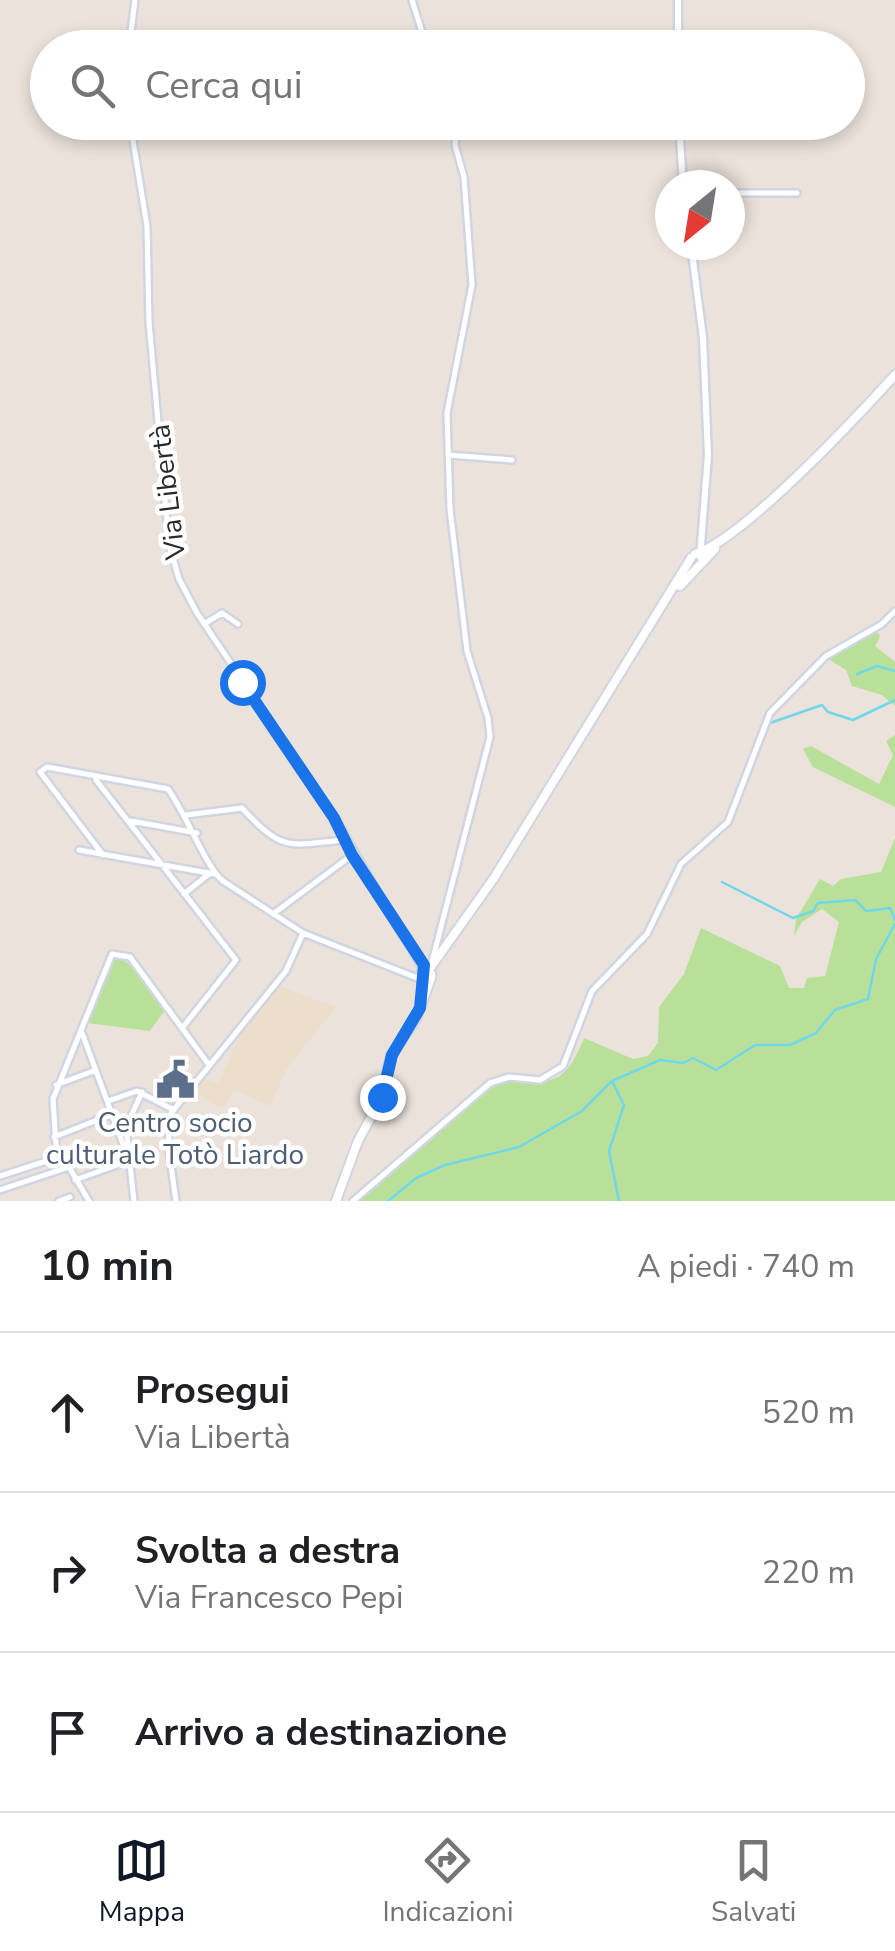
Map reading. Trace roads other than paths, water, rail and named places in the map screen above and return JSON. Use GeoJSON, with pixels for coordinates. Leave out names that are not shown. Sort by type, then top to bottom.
{"type":"FeatureCollection","features":[{"type":"Feature","properties":{"kind":"main road"},"geometry":{"type":"LineString","coordinates":[[426,975],[697,557],[721,542],[895,375]]}},
{"type":"Feature","properties":{"kind":"main road"},"geometry":{"type":"LineString","coordinates":[[336,1201],[358,1141],[382,1097],[392,1055],[420,1008],[426,975],[438,950],[446,944]]}},
{"type":"Feature","properties":{"kind":"street"},"geometry":{"type":"LineString","coordinates":[[131,30],[135,0]]}},
{"type":"Feature","properties":{"kind":"street"},"geometry":{"type":"LineString","coordinates":[[412,0],[421,30]]}},
{"type":"Feature","properties":{"kind":"street"},"geometry":{"type":"LineString","coordinates":[[678,0],[678,30]]}},
{"type":"Feature","properties":{"kind":"street","name":"Via Libertà"},"geometry":{"type":"LineString","coordinates":[[133,140],[147,226],[148,322],[169,544],[178,578],[346,840],[426,975]]}},
{"type":"Feature","properties":{"kind":"street"},"geometry":{"type":"LineString","coordinates":[[438,950],[490,737],[488,718],[466,652],[452,538],[447,413],[472,285],[464,170],[455,140]]}},
{"type":"Feature","properties":{"kind":"street"},"geometry":{"type":"LineString","coordinates":[[680,140],[682,170]]}},
{"type":"Feature","properties":{"kind":"street"},"geometry":{"type":"LineString","coordinates":[[745,193],[797,192]]}},
{"type":"Feature","properties":{"kind":"street"},"geometry":{"type":"LineString","coordinates":[[693,260],[703,338],[708,455],[697,557]]}},
{"type":"Feature","properties":{"kind":"street"},"geometry":{"type":"LineString","coordinates":[[448,455],[512,460]]}},
{"type":"Feature","properties":{"kind":"street"},"geometry":{"type":"LineString","coordinates":[[353,1201],[490,1083],[509,1077],[540,1080],[563,1066],[592,991],[647,934],[681,864],[728,822],[770,712],[826,656],[882,624],[895,611]]}},
{"type":"Feature","properties":{"kind":"street"},"geometry":{"type":"LineString","coordinates":[[204,624],[222,613],[238,624]]}},
{"type":"Feature","properties":{"kind":"street"},"geometry":{"type":"LineString","coordinates":[[103,854],[40,772],[47,767],[168,789],[196,833],[212,874]]}},
{"type":"Feature","properties":{"kind":"street"},"geometry":{"type":"LineString","coordinates":[[94,777],[236,960],[183,1027]]}},
{"type":"Feature","properties":{"kind":"street"},"geometry":{"type":"LineString","coordinates":[[185,813],[242,808],[267,834],[286,845],[346,840]]}},
{"type":"Feature","properties":{"kind":"street"},"geometry":{"type":"LineString","coordinates":[[180,830],[185,813]]}},
{"type":"Feature","properties":{"kind":"street"},"geometry":{"type":"LineString","coordinates":[[128,821],[196,833]]}},
{"type":"Feature","properties":{"kind":"street"},"geometry":{"type":"LineString","coordinates":[[79,850],[212,874],[303,932],[403,972],[426,975]]}},
{"type":"Feature","properties":{"kind":"street"},"geometry":{"type":"LineString","coordinates":[[273,914],[352,855]]}},
{"type":"Feature","properties":{"kind":"street"},"geometry":{"type":"LineString","coordinates":[[184,894],[212,874]]}},
{"type":"Feature","properties":{"kind":"street"},"geometry":{"type":"LineString","coordinates":[[176,1201],[168,1144],[174,1110],[286,971],[303,932]]}},
{"type":"Feature","properties":{"kind":"street"},"geometry":{"type":"LineString","coordinates":[[89,1201],[66,1168],[54,1136],[56,1085],[112,954],[130,957],[209,1064]]}},
{"type":"Feature","properties":{"kind":"street"},"geometry":{"type":"LineString","coordinates":[[80,1028],[128,1159]]}},
{"type":"Feature","properties":{"kind":"street"},"geometry":{"type":"LineString","coordinates":[[56,1085],[96,1070]]}},
{"type":"Feature","properties":{"kind":"street"},"geometry":{"type":"LineString","coordinates":[[107,1102],[132,1091],[142,1092],[174,1110]]}},
{"type":"Feature","properties":{"kind":"street"},"geometry":{"type":"LineString","coordinates":[[134,1201],[127,1120],[142,1092]]}},
{"type":"Feature","properties":{"kind":"street"},"geometry":{"type":"LineString","coordinates":[[54,1136],[110,1116]]}},
{"type":"Feature","properties":{"kind":"street"},"geometry":{"type":"LineString","coordinates":[[0,1176],[60,1156]]}},
{"type":"Feature","properties":{"kind":"street"},"geometry":{"type":"LineString","coordinates":[[74,1180],[128,1159]]}},
{"type":"Feature","properties":{"kind":"street"},"geometry":{"type":"LineString","coordinates":[[0,1190],[66,1168]]}},
{"type":"Feature","properties":{"kind":"street"},"geometry":{"type":"LineString","coordinates":[[60,1201],[70,1198]]}},
{"type":"Feature","properties":{"kind":"waterway"},"geometry":{"type":"LineString","coordinates":[[857,674],[877,666],[895,671]]}},
{"type":"Feature","properties":{"kind":"waterway"},"geometry":{"type":"LineString","coordinates":[[770,723],[822,705],[828,712],[853,720],[895,700]]}},
{"type":"Feature","properties":{"kind":"waterway"},"geometry":{"type":"LineString","coordinates":[[722,882],[793,918],[813,911],[818,903],[855,900],[866,911],[890,908],[895,920]]}},
{"type":"Feature","properties":{"kind":"waterway"},"geometry":{"type":"LineString","coordinates":[[388,1201],[416,1178],[445,1165],[519,1147],[582,1111],[612,1081],[660,1060],[683,1063],[693,1058],[716,1070],[755,1045],[790,1045],[816,1033],[835,1010],[868,999],[876,959],[895,924]]}},
{"type":"Feature","properties":{"kind":"waterway"},"geometry":{"type":"LineString","coordinates":[[612,1081],[624,1105],[609,1151],[619,1201]]}},
{"type":"Feature","properties":{"kind":"place","name":"Centro socio culturale Totò Liardo"},"geometry":{"type":"Point","coordinates":[175,1080]}}]}
